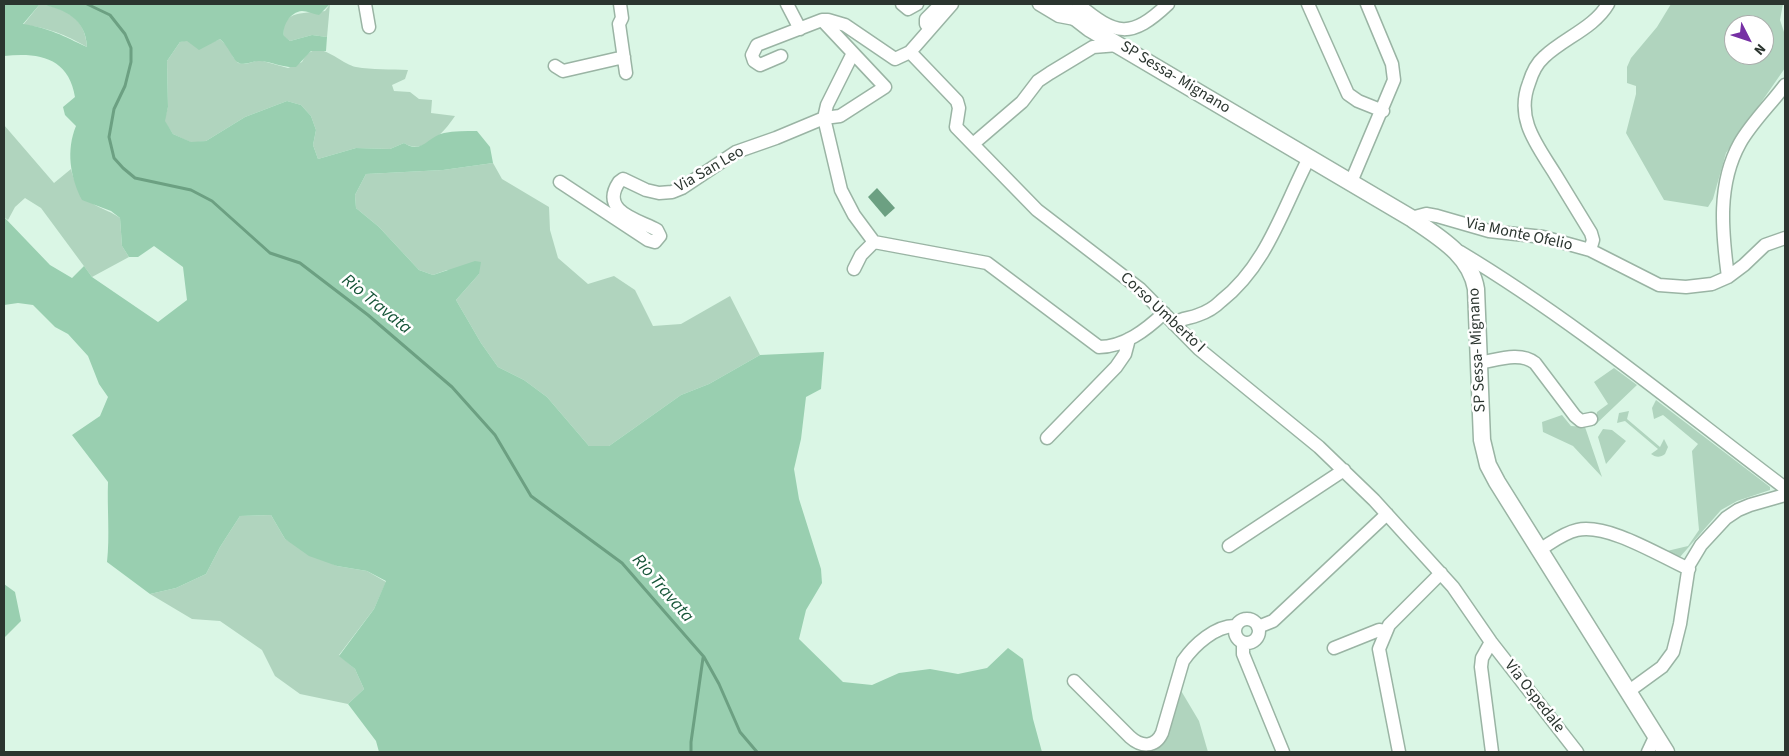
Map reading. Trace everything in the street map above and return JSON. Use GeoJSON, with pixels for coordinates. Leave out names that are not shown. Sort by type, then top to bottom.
{"type":"FeatureCollection","features":[{"type":"Feature","properties":{"kind":"street"},"geometry":{"type":"LineString","coordinates":[[365,4],[369,27]]}},
{"type":"Feature","properties":{"kind":"street"},"geometry":{"type":"LineString","coordinates":[[620,4],[622,18],[619,24],[626,72]]}},
{"type":"Feature","properties":{"kind":"street"},"geometry":{"type":"LineString","coordinates":[[787,4],[800,29]]}},
{"type":"Feature","properties":{"kind":"street"},"geometry":{"type":"LineString","coordinates":[[902,4],[908,9],[918,4]]}},
{"type":"Feature","properties":{"kind":"street"},"geometry":{"type":"LineString","coordinates":[[930,29],[926,24],[926,19],[941,4]]}},
{"type":"Feature","properties":{"kind":"street"},"geometry":{"type":"LineString","coordinates":[[781,56],[760,65],[754,61],[752,52],[757,45],[822,20],[845,25],[895,59],[910,52],[952,4]]}},
{"type":"Feature","properties":{"kind":"street"},"geometry":{"type":"LineString","coordinates":[[1039,4],[1059,16],[1076,11],[1125,30],[1140,27],[1168,4]]}},
{"type":"Feature","properties":{"kind":"street","name":"SP Sessa- Mignano"},"geometry":{"type":"LineString","coordinates":[[1058,4],[1076,11],[1121,46],[1411,218],[1454,249],[1468,265],[1475,282],[1484,453],[1493,475],[1666,752]]}},
{"type":"Feature","properties":{"kind":"street"},"geometry":{"type":"LineString","coordinates":[[1308,4],[1348,94],[1358,101],[1383,111]]}},
{"type":"Feature","properties":{"kind":"street"},"geometry":{"type":"LineString","coordinates":[[1351,182],[1383,111],[1395,74],[1367,4]]}},
{"type":"Feature","properties":{"kind":"street"},"geometry":{"type":"LineString","coordinates":[[1590,250],[1593,240],[1591,233],[1534,143],[1525,123],[1523,105],[1529,83],[1542,59],[1556,46],[1599,17],[1608,4]]}},
{"type":"Feature","properties":{"kind":"street"},"geometry":{"type":"LineString","coordinates":[[822,20],[854,53],[827,105],[824,118],[840,190],[854,215],[874,242],[980,260],[993,267],[1095,345],[1107,346],[1129,339],[1147,328],[1164,313]]}},
{"type":"Feature","properties":{"kind":"street"},"geometry":{"type":"LineString","coordinates":[[973,144],[1022,102],[1038,81],[1050,73],[1093,47],[1121,46]]}},
{"type":"Feature","properties":{"kind":"street","name":"Corso Umberto I"},"geometry":{"type":"LineString","coordinates":[[910,52],[956,100],[959,108],[956,127],[1036,210],[1117,270],[1151,299],[1208,356],[1344,470],[1441,573],[1491,642]]}},
{"type":"Feature","properties":{"kind":"street","name":"Via San Leo"},"geometry":{"type":"LineString","coordinates":[[560,182],[648,240],[655,242],[660,236],[657,230],[622,213],[617,207],[615,195],[619,182],[623,179],[646,190],[659,193],[672,192],[682,188],[715,164],[736,152],[824,118],[840,116],[885,87],[854,53]]}},
{"type":"Feature","properties":{"kind":"street"},"geometry":{"type":"LineString","coordinates":[[555,66],[563,71],[624,57]]}},
{"type":"Feature","properties":{"kind":"street"},"geometry":{"type":"LineString","coordinates":[[1728,277],[1722,222],[1727,175],[1732,158],[1742,141],[1785,86]]}},
{"type":"Feature","properties":{"kind":"street"},"geometry":{"type":"LineString","coordinates":[[1174,324],[1182,318],[1196,316],[1229,295],[1259,261],[1309,158]]}},
{"type":"Feature","properties":{"kind":"street","name":"Via Monte Ofelio"},"geometry":{"type":"LineString","coordinates":[[1411,218],[1426,214],[1489,231],[1543,237],[1590,250],[1659,285],[1686,287],[1712,284],[1728,277],[1744,266],[1765,245],[1785,238]]}},
{"type":"Feature","properties":{"kind":"street"},"geometry":{"type":"LineString","coordinates":[[854,269],[861,255],[874,242]]}},
{"type":"Feature","properties":{"kind":"street"},"geometry":{"type":"LineString","coordinates":[[1454,249],[1529,296],[1785,488]]}},
{"type":"Feature","properties":{"kind":"street"},"geometry":{"type":"LineString","coordinates":[[1047,438],[1116,367],[1125,354],[1129,339]]}},
{"type":"Feature","properties":{"kind":"street"},"geometry":{"type":"LineString","coordinates":[[1478,363],[1519,356],[1530,359],[1535,363],[1574,416],[1581,421],[1591,419]]}},
{"type":"Feature","properties":{"kind":"street"},"geometry":{"type":"LineString","coordinates":[[1229,546],[1344,470]]}},
{"type":"Feature","properties":{"kind":"street"},"geometry":{"type":"LineString","coordinates":[[1629,691],[1662,667],[1673,652],[1680,624],[1689,569],[1694,554],[1726,518],[1750,505],[1785,495]]}},
{"type":"Feature","properties":{"kind":"street"},"geometry":{"type":"LineString","coordinates":[[1258,627],[1274,622],[1387,514]]}},
{"type":"Feature","properties":{"kind":"street"},"geometry":{"type":"LineString","coordinates":[[1539,550],[1567,533],[1588,529],[1612,534],[1689,569]]}},
{"type":"Feature","properties":{"kind":"street"},"geometry":{"type":"LineString","coordinates":[[1399,752],[1379,660],[1379,649],[1389,625],[1441,573]]}},
{"type":"Feature","properties":{"kind":"street"},"geometry":{"type":"LineString","coordinates":[[1074,681],[1130,738],[1143,745],[1152,744],[1159,739],[1162,733],[1182,661],[1188,654],[1217,630],[1227,626],[1236,626],[1247,620],[1258,627]]}},
{"type":"Feature","properties":{"kind":"street"},"geometry":{"type":"LineString","coordinates":[[1236,626],[1236,636],[1243,643],[1243,654],[1283,752]]}},
{"type":"Feature","properties":{"kind":"street"},"geometry":{"type":"LineString","coordinates":[[1243,643],[1253,642],[1257,638],[1258,627]]}},
{"type":"Feature","properties":{"kind":"street"},"geometry":{"type":"LineString","coordinates":[[1334,648],[1379,630],[1386,631]]}},
{"type":"Feature","properties":{"kind":"street"},"geometry":{"type":"LineString","coordinates":[[1491,642],[1482,658],[1481,667],[1492,752]]}},
{"type":"Feature","properties":{"kind":"street","name":"Via Ospedale"},"geometry":{"type":"LineString","coordinates":[[1491,642],[1577,752]]}},
{"type":"Feature","properties":{"kind":"street"},"geometry":{"type":"LineString","coordinates":[[1648,752],[1649,746],[1656,735]]}},
{"type":"Feature","properties":{"kind":"shaded area"},"geometry":{"type":"Polygon","coordinates":[[[4,4],[40,4],[330,4],[319,15],[302,11],[294,14],[288,20],[284,28],[284,36],[290,41],[312,35],[327,37],[326,51],[311,51],[296,67],[260,61],[246,64],[237,62],[220,39],[199,50],[187,41],[180,42],[167,61],[168,107],[165,121],[173,134],[191,142],[206,141],[245,117],[287,101],[301,105],[311,116],[316,130],[313,145],[318,159],[356,148],[390,149],[404,143],[416,147],[444,133],[477,131],[490,147],[493,163],[443,170],[366,174],[355,195],[356,208],[379,227],[419,270],[433,275],[475,261],[481,262],[479,274],[456,300],[481,343],[498,367],[524,380],[547,397],[589,446],[609,446],[681,395],[709,384],[760,355],[824,352],[821,389],[806,397],[801,439],[794,469],[799,499],[821,569],[822,583],[806,610],[799,639],[843,682],[872,685],[899,673],[930,669],[958,674],[987,668],[1008,648],[1023,659],[1033,719],[1042,752],[379,752],[376,741],[348,704],[364,689],[355,669],[339,656],[374,609],[386,581],[367,571],[337,566],[309,556],[285,539],[271,515],[240,516],[220,547],[206,574],[176,588],[150,594],[107,562],[108,482],[72,435],[100,416],[108,397],[99,384],[88,356],[68,334],[55,327],[33,305],[18,303],[4,305],[4,217],[50,265],[72,278],[84,266],[92,277],[158,322],[187,300],[183,267],[154,246],[138,257],[129,257],[122,246],[120,218],[111,211],[82,200],[72,173],[70,154],[76,126],[65,115],[63,107],[75,97],[72,84],[66,74],[50,60],[40,57],[29,55],[4,56],[4,4]],[[40,4],[23,24],[49,30],[87,47],[86,37],[78,22],[66,12],[40,4]]]}},
{"type":"Feature","properties":{"kind":"shaded area"},"geometry":{"type":"Polygon","coordinates":[[[40,4],[50,6],[73,16],[83,29],[87,47],[56,32],[23,25],[40,4]]]}},
{"type":"Feature","properties":{"kind":"shaded area"},"geometry":{"type":"Polygon","coordinates":[[[330,4],[327,37],[312,35],[290,41],[284,37],[286,21],[291,17],[297,14],[325,11],[330,4]]]}},
{"type":"Feature","properties":{"kind":"shaded area"},"geometry":{"type":"Polygon","coordinates":[[[1671,4],[1783,4],[1780,20],[1785,35],[1785,68],[1726,153],[1713,199],[1708,207],[1664,200],[1626,133],[1636,94],[1636,86],[1627,83],[1627,67],[1631,58],[1657,27],[1671,4]]]}},
{"type":"Feature","properties":{"kind":"shaded area"},"geometry":{"type":"Polygon","coordinates":[[[220,39],[231,50],[233,57],[238,63],[246,64],[259,60],[288,68],[302,62],[314,50],[320,50],[328,52],[356,67],[408,70],[405,79],[392,85],[394,91],[410,92],[419,99],[432,100],[431,113],[455,116],[440,135],[426,144],[412,146],[404,143],[390,149],[356,148],[318,159],[313,145],[316,130],[311,116],[301,105],[287,101],[245,117],[206,141],[192,143],[173,134],[164,121],[168,107],[167,61],[180,42],[187,40],[200,46],[220,39]]]}},
{"type":"Feature","properties":{"kind":"shaded area"},"geometry":{"type":"Polygon","coordinates":[[[4,125],[54,183],[71,169],[76,185],[90,202],[120,218],[122,246],[129,257],[92,277],[41,208],[25,198],[15,207],[8,220],[4,217],[4,125]]]}},
{"type":"Feature","properties":{"kind":"shaded area"},"geometry":{"type":"Polygon","coordinates":[[[493,163],[502,179],[549,207],[550,230],[558,258],[588,284],[614,276],[635,290],[653,326],[681,324],[730,296],[760,355],[709,384],[681,395],[609,446],[589,446],[547,397],[524,380],[498,367],[481,343],[456,300],[479,274],[447,270],[433,275],[419,270],[379,227],[356,208],[355,195],[366,174],[443,170],[493,163]]]}},
{"type":"Feature","properties":{"kind":"shaded area"},"geometry":{"type":"Polygon","coordinates":[[[877,188],[895,208],[885,217],[868,197],[877,188]]]}},
{"type":"Feature","properties":{"kind":"shaded area"},"geometry":{"type":"Polygon","coordinates":[[[1614,368],[1637,385],[1594,426],[1597,412],[1608,404],[1594,382],[1614,368]]]}},
{"type":"Feature","properties":{"kind":"shaded area"},"geometry":{"type":"Polygon","coordinates":[[[1656,400],[1770,487],[1770,490],[1737,501],[1721,510],[1680,557],[1667,551],[1688,546],[1699,530],[1692,451],[1698,444],[1663,415],[1654,419],[1652,408],[1656,400]]]}},
{"type":"Feature","properties":{"kind":"shaded area"},"geometry":{"type":"Polygon","coordinates":[[[1629,411],[1627,419],[1660,447],[1664,439],[1668,447],[1665,454],[1659,457],[1651,454],[1658,449],[1625,421],[1617,423],[1619,413],[1629,411]]]}},
{"type":"Feature","properties":{"kind":"shaded area"},"geometry":{"type":"Polygon","coordinates":[[[1562,415],[1571,426],[1585,427],[1602,477],[1573,446],[1543,432],[1542,422],[1562,415]]]}},
{"type":"Feature","properties":{"kind":"shaded area"},"geometry":{"type":"Polygon","coordinates":[[[1603,429],[1612,430],[1626,441],[1606,464],[1598,437],[1603,429]]]}},
{"type":"Feature","properties":{"kind":"shaded area"},"geometry":{"type":"Polygon","coordinates":[[[271,515],[285,539],[337,566],[367,571],[386,582],[374,609],[339,655],[355,669],[364,689],[348,704],[300,694],[275,676],[262,650],[220,621],[192,619],[150,594],[176,588],[206,574],[220,547],[240,516],[271,515]]]}},
{"type":"Feature","properties":{"kind":"shaded area"},"geometry":{"type":"Polygon","coordinates":[[[4,584],[15,592],[21,621],[4,638],[4,584]]]}},
{"type":"Feature","properties":{"kind":"shaded area"},"geometry":{"type":"Polygon","coordinates":[[[1180,689],[1199,721],[1208,752],[1152,752],[1164,742],[1180,689]]]}},
{"type":"Feature","properties":{"kind":"waterway","name":"Rio Travata"},"geometry":{"type":"LineString","coordinates":[[87,4],[110,15],[125,34],[131,48],[131,62],[125,86],[114,109],[109,137],[114,158],[135,178],[191,190],[212,201],[270,253],[300,263],[368,315],[452,387],[495,435],[531,496],[622,563],[704,657],[719,684],[740,732],[757,752]]}},
{"type":"Feature","properties":{"kind":"waterway"},"geometry":{"type":"LineString","coordinates":[[691,752],[703,658]]}}]}
